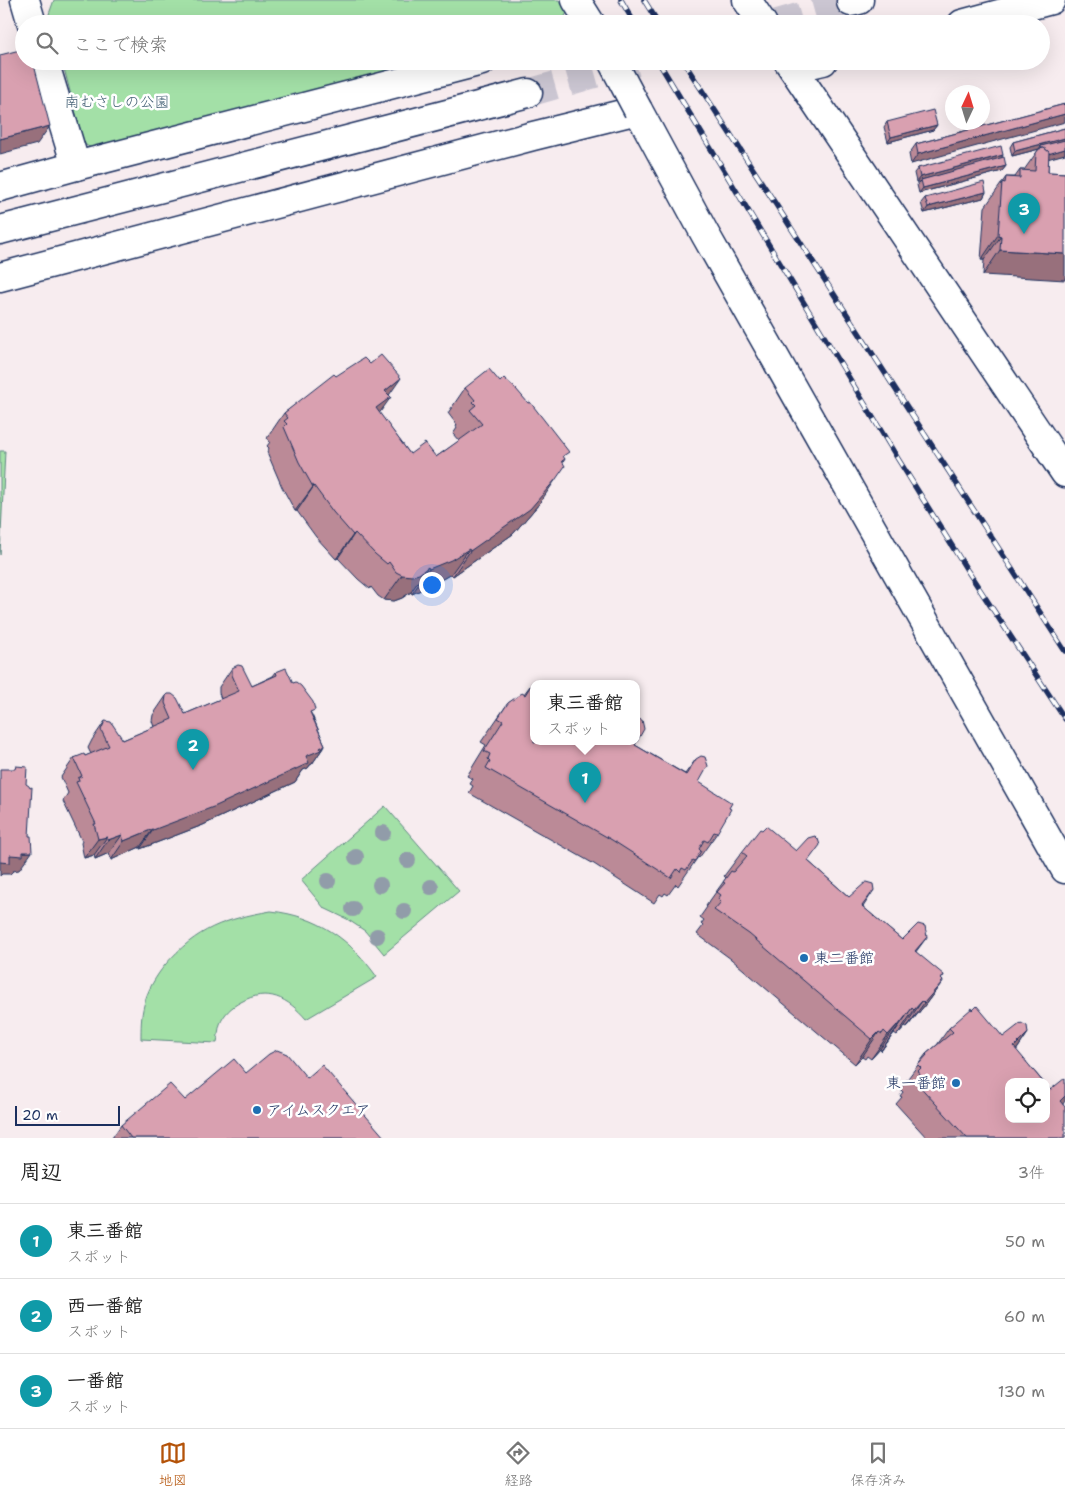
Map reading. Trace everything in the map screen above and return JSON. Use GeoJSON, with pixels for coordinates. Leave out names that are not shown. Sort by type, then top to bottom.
{"type":"FeatureCollection","features":[{"type":"Feature","properties":{"kind":"street"},"geometry":{"type":"LineString","coordinates":[[25,0],[29,15]]}},
{"type":"Feature","properties":{"kind":"street"},"geometry":{"type":"LineString","coordinates":[[576,0],[585,15]]}},
{"type":"Feature","properties":{"kind":"street"},"geometry":{"type":"LineString","coordinates":[[747,0],[757,15]]}},
{"type":"Feature","properties":{"kind":"street"},"geometry":{"type":"LineString","coordinates":[[995,15],[1050,0]]}},
{"type":"Feature","properties":{"kind":"street"},"geometry":{"type":"LineString","coordinates":[[47,70],[76,166]]}},
{"type":"Feature","properties":{"kind":"street"},"geometry":{"type":"LineString","coordinates":[[0,188],[76,166],[447,70]]}},
{"type":"Feature","properties":{"kind":"street"},"geometry":{"type":"LineString","coordinates":[[617,70],[705,234],[1065,869]]}},
{"type":"Feature","properties":{"kind":"street"},"geometry":{"type":"LineString","coordinates":[[794,70],[1065,473]]}},
{"type":"Feature","properties":{"kind":"street"},"geometry":{"type":"LineString","coordinates":[[0,230],[528,93]]}},
{"type":"Feature","properties":{"kind":"street"},"geometry":{"type":"LineString","coordinates":[[0,277],[638,110]]}},
{"type":"Feature","properties":{"kind":"green space"},"geometry":{"type":"Polygon","coordinates":[[[54,0],[559,0],[567,13],[566,15],[49,14],[54,0]]]}},
{"type":"Feature","properties":{"kind":"green space","name":"南むさしの公園"},"geometry":{"type":"Polygon","coordinates":[[[64,70],[395,70],[97,151],[84,144],[64,70]]]}},
{"type":"Feature","properties":{"kind":"green space"},"geometry":{"type":"Polygon","coordinates":[[[0,451],[5,451],[0,555],[0,451]]]}},
{"type":"Feature","properties":{"kind":"green space"},"geometry":{"type":"Polygon","coordinates":[[[385,806],[459,891],[384,954],[365,931],[347,919],[324,908],[301,880],[385,806]]]}},
{"type":"Feature","properties":{"kind":"green space"},"geometry":{"type":"Polygon","coordinates":[[[271,911],[304,918],[332,932],[356,951],[377,977],[306,1019],[292,1005],[276,997],[260,995],[241,1002],[234,1006],[222,1020],[218,1031],[217,1043],[141,1039],[142,1013],[147,994],[158,974],[177,952],[200,934],[213,927],[271,911]]]}},
{"type":"Feature","properties":{"kind":"building"},"geometry":{"type":"Polygon","coordinates":[[[15,51],[15,70],[35,70],[50,126],[0,139],[0,55],[15,51]]]}},
{"type":"Feature","properties":{"kind":"building"},"geometry":{"type":"Polygon","coordinates":[[[1065,104],[1065,114],[918,154],[916,144],[968,130],[990,130],[990,124],[1065,104]]]}},
{"type":"Feature","properties":{"kind":"building"},"geometry":{"type":"Polygon","coordinates":[[[933,110],[937,125],[891,137],[887,122],[933,110]]]}},
{"type":"Feature","properties":{"kind":"building"},"geometry":{"type":"Polygon","coordinates":[[[1065,128],[1065,138],[1015,151],[1013,142],[1065,128]]]}},
{"type":"Feature","properties":{"kind":"building"},"geometry":{"type":"Polygon","coordinates":[[[1065,140],[1065,149],[1048,154],[1049,152],[1041,148],[1041,146],[1065,140]]]}},
{"type":"Feature","properties":{"kind":"building"},"geometry":{"type":"Polygon","coordinates":[[[1001,146],[1003,155],[920,177],[918,168],[1001,146]]]}},
{"type":"Feature","properties":{"kind":"building"},"geometry":{"type":"Polygon","coordinates":[[[1044,148],[1049,152],[1048,172],[1065,173],[1065,254],[1000,250],[1001,236],[998,235],[1002,182],[1005,183],[1006,177],[1020,178],[1020,170],[1035,171],[1036,153],[1039,149],[1044,148]]]}},
{"type":"Feature","properties":{"kind":"building"},"geometry":{"type":"Polygon","coordinates":[[[1004,157],[1006,166],[923,188],[921,180],[1004,157]]]}},
{"type":"Feature","properties":{"kind":"building"},"geometry":{"type":"Polygon","coordinates":[[[984,182],[986,192],[928,207],[925,198],[984,182]]]}},
{"type":"Feature","properties":{"kind":"building"},"geometry":{"type":"Polygon","coordinates":[[[381,355],[401,378],[385,391],[391,397],[376,408],[410,454],[425,443],[436,457],[482,424],[470,410],[476,405],[473,402],[475,400],[465,388],[489,369],[500,382],[504,378],[528,403],[530,402],[569,452],[563,456],[565,459],[562,461],[565,466],[530,509],[470,551],[469,549],[451,560],[429,569],[428,567],[419,574],[412,576],[396,572],[389,562],[387,564],[375,554],[355,533],[353,535],[333,512],[313,487],[299,462],[284,427],[287,424],[284,421],[288,418],[284,413],[334,374],[336,376],[364,358],[370,364],[381,355]]]}},
{"type":"Feature","properties":{"kind":"building"},"geometry":{"type":"Polygon","coordinates":[[[238,665],[242,666],[252,686],[277,675],[276,672],[286,668],[293,683],[296,682],[301,686],[313,702],[315,710],[310,712],[325,745],[320,748],[321,750],[306,756],[309,763],[216,806],[124,841],[122,835],[108,840],[107,837],[98,839],[94,824],[96,824],[76,782],[82,776],[74,758],[84,754],[85,756],[109,746],[101,730],[105,721],[111,722],[123,740],[172,719],[165,703],[168,694],[172,694],[177,698],[185,714],[239,691],[232,675],[232,668],[238,665]]]}},
{"type":"Feature","properties":{"kind":"building"},"geometry":{"type":"Polygon","coordinates":[[[530,687],[530,745],[635,745],[686,775],[696,759],[701,756],[705,757],[708,766],[699,782],[732,803],[729,808],[731,809],[717,833],[714,832],[708,842],[704,840],[699,849],[701,851],[695,861],[693,860],[686,870],[682,868],[680,872],[677,869],[671,878],[612,840],[486,768],[490,761],[488,759],[490,754],[484,751],[503,721],[498,718],[508,703],[522,693],[525,695],[530,687]]]}},
{"type":"Feature","properties":{"kind":"building"},"geometry":{"type":"Polygon","coordinates":[[[640,720],[642,720],[644,729],[640,736],[640,720]]]}},
{"type":"Feature","properties":{"kind":"building"},"geometry":{"type":"Polygon","coordinates":[[[16,766],[27,767],[26,784],[30,788],[32,787],[29,836],[31,836],[32,852],[23,852],[23,856],[10,855],[10,863],[0,862],[0,769],[15,769],[16,766]]]}},
{"type":"Feature","properties":{"kind":"building","name":"東二番館"},"geometry":{"type":"Polygon","coordinates":[[[766,826],[796,851],[808,838],[815,836],[820,845],[808,861],[849,897],[866,882],[873,884],[874,890],[862,906],[902,940],[918,924],[925,926],[927,937],[915,951],[944,975],[941,979],[943,981],[924,1003],[922,1001],[914,1010],[912,1008],[888,1035],[884,1031],[882,1034],[879,1032],[872,1039],[749,934],[714,910],[721,902],[718,899],[721,895],[717,892],[725,883],[723,882],[731,871],[733,872],[747,856],[742,852],[760,829],[762,830],[766,826]]]}},
{"type":"Feature","properties":{"kind":"building","name":"東一番館"},"geometry":{"type":"Polygon","coordinates":[[[977,1006],[1003,1037],[1021,1023],[1027,1026],[1028,1033],[1014,1047],[1040,1078],[1005,1078],[1005,1123],[1050,1123],[1050,1090],[1065,1078],[1065,1096],[1060,1101],[1065,1107],[1065,1138],[967,1138],[914,1080],[920,1074],[918,1071],[921,1068],[918,1065],[926,1054],[953,1032],[949,1028],[972,1008],[973,1010],[977,1006]]]}},
{"type":"Feature","properties":{"kind":"building","name":"アイムスクエア"},"geometry":{"type":"Polygon","coordinates":[[[277,1050],[287,1054],[307,1078],[322,1065],[385,1138],[131,1138],[121,1125],[170,1084],[185,1100],[234,1059],[246,1073],[269,1054],[277,1050]]]}},
{"type":"Feature","properties":{"kind":"tunnel"},"geometry":{"type":"LineString","coordinates":[[806,15],[851,2]]}},
{"type":"Feature","properties":{"kind":"tunnel"},"geometry":{"type":"LineString","coordinates":[[528,93],[608,70]]}},
{"type":"Feature","properties":{"kind":"railway"},"geometry":{"type":"LineString","coordinates":[[621,0],[630,15]]}},
{"type":"Feature","properties":{"kind":"railway"},"geometry":{"type":"LineString","coordinates":[[644,0],[653,15]]}},
{"type":"Feature","properties":{"kind":"railway"},"geometry":{"type":"LineString","coordinates":[[663,70],[898,459],[967,570],[1065,719]]}},
{"type":"Feature","properties":{"kind":"railway"},"geometry":{"type":"LineString","coordinates":[[689,70],[1065,651]]}},
{"type":"Feature","properties":{"kind":"place","name":"一番館"},"geometry":{"type":"Point","coordinates":[1024,234]}},
{"type":"Feature","properties":{"kind":"place","name":"西一番館"},"geometry":{"type":"Point","coordinates":[193,770]}},
{"type":"Feature","properties":{"kind":"place","name":"東三番館"},"geometry":{"type":"Point","coordinates":[585,803]}},
{"type":"Feature","properties":{"kind":"place","name":"東二番館"},"geometry":{"type":"Point","coordinates":[804,958]}},
{"type":"Feature","properties":{"kind":"place","name":"東一番館"},"geometry":{"type":"Point","coordinates":[956,1083]}},
{"type":"Feature","properties":{"kind":"place","name":"アイムスクエア"},"geometry":{"type":"Point","coordinates":[257,1110]}}]}
